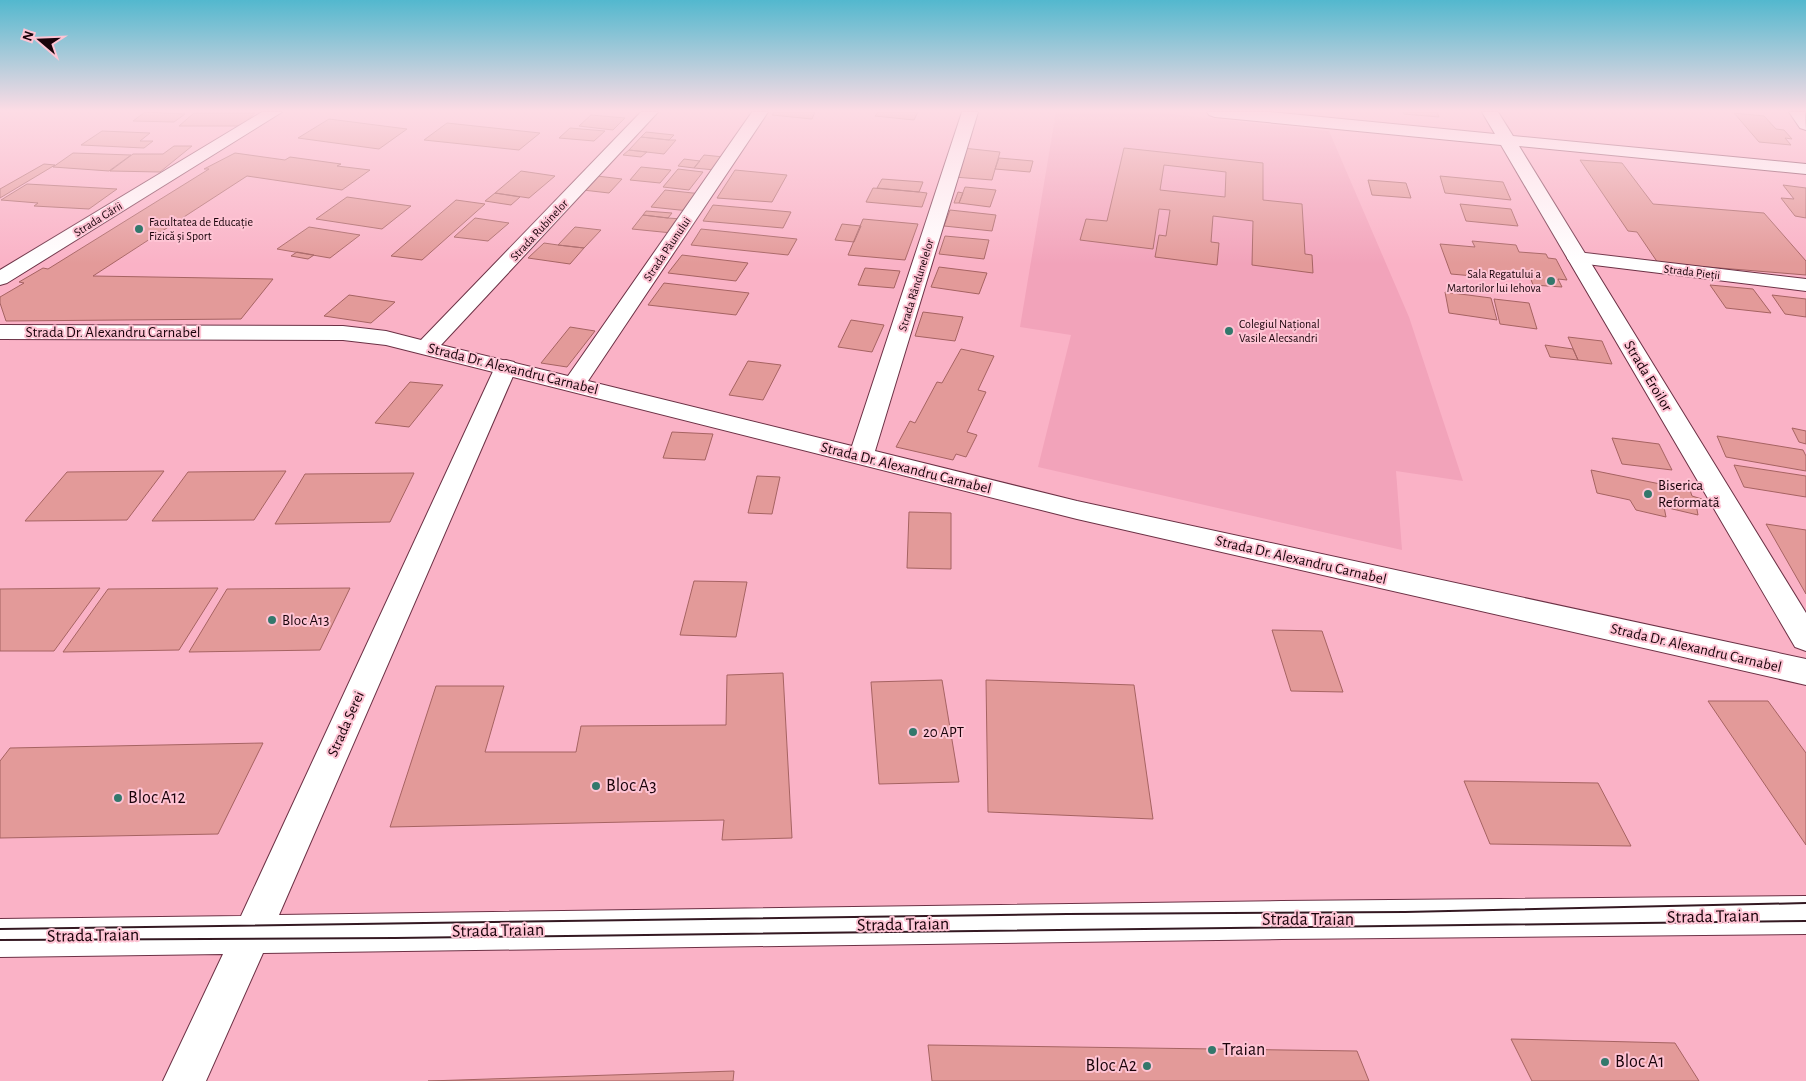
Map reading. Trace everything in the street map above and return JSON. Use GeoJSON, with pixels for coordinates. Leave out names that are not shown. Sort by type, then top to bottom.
{"type":"FeatureCollection","features":[{"type":"Feature","properties":{"kind":"street","name":"Strada Gării"},"geometry":{"type":"LineString","coordinates":[[0,280],[192,162]]}},
{"type":"Feature","properties":{"kind":"street","name":"Strada Rubinelor"},"geometry":{"type":"LineString","coordinates":[[427,347],[602,162]]}},
{"type":"Feature","properties":{"kind":"street","name":"Strada Păunului"},"geometry":{"type":"LineString","coordinates":[[574,385],[726,162]]}},
{"type":"Feature","properties":{"kind":"street","name":"Strada Rândunelelor"},"geometry":{"type":"LineString","coordinates":[[861,458],[954,162]]}},
{"type":"Feature","properties":{"kind":"street","name":"Strada Eroilor"},"geometry":{"type":"LineString","coordinates":[[1520,162],[1806,638]]}},
{"type":"Feature","properties":{"kind":"street"},"geometry":{"type":"LineString","coordinates":[[1736,162],[1806,169]]}},
{"type":"Feature","properties":{"kind":"street","name":"Strada Pieții"},"geometry":{"type":"LineString","coordinates":[[1577,258],[1806,285]]}},
{"type":"Feature","properties":{"kind":"street","name":"Strada Dr. Alexandru Carnabel"},"geometry":{"type":"LineString","coordinates":[[0,332],[343,333],[386,338],[861,458],[1076,510],[1806,672]]}},
{"type":"Feature","properties":{"kind":"street","name":"Strada Serei"},"geometry":{"type":"LineString","coordinates":[[184,1081],[252,934],[506,367]]}},
{"type":"Feature","properties":{"kind":"street","name":"Strada Traian"},"geometry":{"type":"LineString","coordinates":[[0,938],[1291,920],[1806,916]]}},
{"type":"Feature","properties":{"kind":"shaded area","name":"Colegiul Național Vasile Alecsandri"},"geometry":{"type":"Polygon","coordinates":[[[1048,162],[1343,162],[1409,317],[1463,481],[1396,471],[1402,550],[1038,467],[1071,335],[1020,327],[1048,162]]]}},
{"type":"Feature","properties":{"kind":"building"},"geometry":{"type":"Polygon","coordinates":[[[60,162],[121,162],[109,171],[53,167],[60,162]]]}},
{"type":"Feature","properties":{"kind":"building"},"geometry":{"type":"Polygon","coordinates":[[[122,162],[172,162],[160,172],[110,171],[122,162]]]}},
{"type":"Feature","properties":{"kind":"building","name":"Facultatea de Educație Fizică și Sport"},"geometry":{"type":"Polygon","coordinates":[[[217,162],[330,162],[341,164],[337,166],[370,170],[342,190],[247,176],[93,276],[273,279],[241,319],[6,321],[0,297],[24,283],[19,282],[43,268],[48,269],[209,169],[204,169],[217,162]]]}},
{"type":"Feature","properties":{"kind":"building"},"geometry":{"type":"Polygon","coordinates":[[[681,162],[699,162],[694,168],[678,166],[681,162]]]}},
{"type":"Feature","properties":{"kind":"building"},"geometry":{"type":"Polygon","coordinates":[[[698,162],[720,162],[715,170],[694,168],[698,162]]]}},
{"type":"Feature","properties":{"kind":"building"},"geometry":{"type":"Polygon","coordinates":[[[959,162],[997,162],[992,180],[954,177],[959,162]]]}},
{"type":"Feature","properties":{"kind":"building"},"geometry":{"type":"Polygon","coordinates":[[[997,162],[1033,162],[1030,172],[995,169],[997,162]]]}},
{"type":"Feature","properties":{"kind":"building"},"geometry":{"type":"Polygon","coordinates":[[[1121,162],[1263,163],[1263,200],[1302,204],[1305,254],[1312,255],[1313,273],[1252,265],[1253,221],[1213,216],[1211,242],[1219,243],[1217,265],[1155,257],[1159,235],[1166,236],[1170,210],[1159,209],[1153,249],[1080,240],[1086,219],[1107,221],[1121,162]],[[1164,165],[1160,190],[1225,197],[1226,172],[1164,165]]]}},
{"type":"Feature","properties":{"kind":"building"},"geometry":{"type":"Polygon","coordinates":[[[1582,162],[1622,163],[1653,204],[1764,213],[1806,261],[1806,275],[1658,263],[1637,232],[1628,231],[1582,162]]]}},
{"type":"Feature","properties":{"kind":"building"},"geometry":{"type":"Polygon","coordinates":[[[44,164],[55,165],[0,198],[0,189],[44,164]]]}},
{"type":"Feature","properties":{"kind":"building"},"geometry":{"type":"Polygon","coordinates":[[[641,167],[671,170],[660,183],[630,180],[641,167]]]}},
{"type":"Feature","properties":{"kind":"building"},"geometry":{"type":"Polygon","coordinates":[[[678,169],[703,172],[689,190],[663,187],[678,169]]]}},
{"type":"Feature","properties":{"kind":"building"},"geometry":{"type":"Polygon","coordinates":[[[735,170],[787,175],[772,202],[717,198],[735,170]]]}},
{"type":"Feature","properties":{"kind":"building"},"geometry":{"type":"Polygon","coordinates":[[[521,171],[555,176],[529,198],[495,193],[521,171]]]}},
{"type":"Feature","properties":{"kind":"building"},"geometry":{"type":"Polygon","coordinates":[[[597,176],[622,179],[609,193],[583,190],[597,176]]]}},
{"type":"Feature","properties":{"kind":"building"},"geometry":{"type":"Polygon","coordinates":[[[1440,176],[1503,182],[1511,200],[1445,193],[1440,176]]]}},
{"type":"Feature","properties":{"kind":"building"},"geometry":{"type":"Polygon","coordinates":[[[882,179],[923,182],[919,192],[877,188],[882,179]]]}},
{"type":"Feature","properties":{"kind":"building"},"geometry":{"type":"Polygon","coordinates":[[[1368,180],[1406,183],[1411,198],[1372,195],[1368,180]]]}},
{"type":"Feature","properties":{"kind":"building"},"geometry":{"type":"Polygon","coordinates":[[[27,184],[117,189],[89,209],[34,206],[38,203],[1,200],[27,184]]]}},
{"type":"Feature","properties":{"kind":"building"},"geometry":{"type":"Polygon","coordinates":[[[1783,185],[1806,188],[1806,218],[1795,216],[1781,198],[1794,199],[1783,185]]]}},
{"type":"Feature","properties":{"kind":"building"},"geometry":{"type":"Polygon","coordinates":[[[965,187],[996,190],[990,207],[959,203],[965,187]]]}},
{"type":"Feature","properties":{"kind":"building"},"geometry":{"type":"Polygon","coordinates":[[[873,188],[927,193],[922,207],[866,202],[873,188]]]}},
{"type":"Feature","properties":{"kind":"building"},"geometry":{"type":"Polygon","coordinates":[[[665,190],[702,194],[689,211],[651,207],[665,190]]]}},
{"type":"Feature","properties":{"kind":"building"},"geometry":{"type":"Polygon","coordinates":[[[958,192],[963,193],[959,203],[954,203],[958,192]]]}},
{"type":"Feature","properties":{"kind":"building"},"geometry":{"type":"Polygon","coordinates":[[[495,193],[520,197],[511,205],[485,201],[495,193]]]}},
{"type":"Feature","properties":{"kind":"building"},"geometry":{"type":"Polygon","coordinates":[[[347,197],[411,206],[382,229],[316,219],[347,197]]]}},
{"type":"Feature","properties":{"kind":"building"},"geometry":{"type":"Polygon","coordinates":[[[456,200],[485,204],[422,260],[391,256],[456,200]]]}},
{"type":"Feature","properties":{"kind":"building"},"geometry":{"type":"Polygon","coordinates":[[[1460,204],[1511,209],[1518,226],[1466,221],[1460,204]]]}},
{"type":"Feature","properties":{"kind":"building"},"geometry":{"type":"Polygon","coordinates":[[[713,205],[791,212],[783,228],[703,221],[713,205]]]}},
{"type":"Feature","properties":{"kind":"building"},"geometry":{"type":"Polygon","coordinates":[[[950,210],[996,215],[992,231],[944,226],[950,210]]]}},
{"type":"Feature","properties":{"kind":"building"},"geometry":{"type":"Polygon","coordinates":[[[646,211],[672,213],[668,218],[643,215],[646,211]]]}},
{"type":"Feature","properties":{"kind":"building"},"geometry":{"type":"Polygon","coordinates":[[[643,215],[682,219],[672,233],[632,229],[643,215]]]}},
{"type":"Feature","properties":{"kind":"building"},"geometry":{"type":"Polygon","coordinates":[[[475,218],[509,223],[488,241],[454,237],[475,218]]]}},
{"type":"Feature","properties":{"kind":"building"},"geometry":{"type":"Polygon","coordinates":[[[863,219],[918,224],[905,260],[848,255],[863,219]]]}},
{"type":"Feature","properties":{"kind":"building"},"geometry":{"type":"Polygon","coordinates":[[[842,224],[861,226],[854,242],[835,240],[842,224]]]}},
{"type":"Feature","properties":{"kind":"building"},"geometry":{"type":"Polygon","coordinates":[[[309,227],[360,235],[330,258],[277,249],[309,227]]]}},
{"type":"Feature","properties":{"kind":"building"},"geometry":{"type":"Polygon","coordinates":[[[575,227],[601,230],[584,248],[558,245],[575,227]]]}},
{"type":"Feature","properties":{"kind":"building"},"geometry":{"type":"Polygon","coordinates":[[[701,229],[797,239],[788,255],[691,245],[701,229]]]}},
{"type":"Feature","properties":{"kind":"building"},"geometry":{"type":"Polygon","coordinates":[[[945,236],[989,240],[984,259],[939,254],[945,236]]]}},
{"type":"Feature","properties":{"kind":"building"},"geometry":{"type":"Polygon","coordinates":[[[1472,241],[1516,245],[1519,252],[1546,254],[1548,258],[1556,259],[1567,280],[1558,279],[1562,287],[1533,285],[1530,277],[1483,273],[1485,277],[1451,274],[1440,244],[1475,247],[1472,241]]]}},
{"type":"Feature","properties":{"kind":"building"},"geometry":{"type":"Polygon","coordinates":[[[544,243],[584,248],[570,264],[528,258],[544,243]]]}},
{"type":"Feature","properties":{"kind":"building"},"geometry":{"type":"Polygon","coordinates":[[[297,252],[314,255],[308,259],[291,256],[297,252]]]}},
{"type":"Feature","properties":{"kind":"building"},"geometry":{"type":"Polygon","coordinates":[[[682,255],[748,263],[736,281],[668,273],[682,255]]]}},
{"type":"Feature","properties":{"kind":"building"},"geometry":{"type":"Polygon","coordinates":[[[939,267],[987,273],[979,294],[931,287],[939,267]]]}},
{"type":"Feature","properties":{"kind":"building"},"geometry":{"type":"Polygon","coordinates":[[[865,268],[900,271],[894,288],[858,285],[865,268]]]}},
{"type":"Feature","properties":{"kind":"building"},"geometry":{"type":"Polygon","coordinates":[[[664,283],[749,293],[736,315],[648,305],[664,283]]]}},
{"type":"Feature","properties":{"kind":"building"},"geometry":{"type":"Polygon","coordinates":[[[1710,285],[1753,289],[1771,313],[1726,308],[1710,285]]]}},
{"type":"Feature","properties":{"kind":"building"},"geometry":{"type":"Polygon","coordinates":[[[1445,292],[1491,298],[1497,320],[1449,313],[1445,292]]]}},
{"type":"Feature","properties":{"kind":"building"},"geometry":{"type":"Polygon","coordinates":[[[349,295],[395,302],[371,323],[324,316],[349,295]]]}},
{"type":"Feature","properties":{"kind":"building"},"geometry":{"type":"Polygon","coordinates":[[[1772,295],[1806,299],[1806,317],[1785,314],[1772,295]]]}},
{"type":"Feature","properties":{"kind":"building"},"geometry":{"type":"Polygon","coordinates":[[[1494,299],[1529,303],[1537,329],[1500,324],[1494,299]]]}},
{"type":"Feature","properties":{"kind":"building"},"geometry":{"type":"Polygon","coordinates":[[[923,312],[963,317],[955,341],[915,336],[923,312]]]}},
{"type":"Feature","properties":{"kind":"building"},"geometry":{"type":"Polygon","coordinates":[[[851,320],[884,325],[872,352],[838,347],[851,320]]]}},
{"type":"Feature","properties":{"kind":"building"},"geometry":{"type":"Polygon","coordinates":[[[570,327],[595,331],[567,367],[541,363],[570,327]]]}},
{"type":"Feature","properties":{"kind":"building"},"geometry":{"type":"Polygon","coordinates":[[[1568,337],[1602,341],[1612,364],[1578,360],[1568,337]]]}},
{"type":"Feature","properties":{"kind":"building"},"geometry":{"type":"Polygon","coordinates":[[[1545,345],[1573,349],[1578,360],[1550,357],[1545,345]]]}},
{"type":"Feature","properties":{"kind":"building"},"geometry":{"type":"Polygon","coordinates":[[[961,349],[994,356],[978,390],[986,392],[967,432],[977,435],[966,457],[956,454],[953,460],[896,447],[910,421],[915,423],[937,382],[942,383],[961,349]]]}},
{"type":"Feature","properties":{"kind":"building"},"geometry":{"type":"Polygon","coordinates":[[[748,361],[781,365],[763,400],[729,395],[748,361]]]}},
{"type":"Feature","properties":{"kind":"building"},"geometry":{"type":"Polygon","coordinates":[[[410,382],[443,385],[409,427],[375,423],[410,382]]]}},
{"type":"Feature","properties":{"kind":"building"},"geometry":{"type":"Polygon","coordinates":[[[1792,428],[1806,431],[1806,444],[1799,442],[1792,428]]]}},
{"type":"Feature","properties":{"kind":"building"},"geometry":{"type":"Polygon","coordinates":[[[672,432],[713,434],[705,460],[663,458],[672,432]]]}},
{"type":"Feature","properties":{"kind":"building"},"geometry":{"type":"Polygon","coordinates":[[[1717,436],[1803,450],[1806,456],[1806,471],[1726,457],[1717,436]]]}},
{"type":"Feature","properties":{"kind":"building"},"geometry":{"type":"Polygon","coordinates":[[[1612,438],[1659,444],[1672,470],[1622,464],[1612,438]]]}},
{"type":"Feature","properties":{"kind":"building"},"geometry":{"type":"Polygon","coordinates":[[[1734,465],[1806,476],[1806,497],[1744,487],[1734,465]]]}},
{"type":"Feature","properties":{"kind":"building","name":"Biserica Reformată"},"geometry":{"type":"Polygon","coordinates":[[[1591,470],[1690,490],[1692,496],[1702,499],[1704,505],[1696,504],[1698,515],[1664,507],[1666,517],[1636,510],[1630,500],[1597,493],[1591,470]]]}},
{"type":"Feature","properties":{"kind":"building"},"geometry":{"type":"Polygon","coordinates":[[[164,471],[127,520],[25,521],[67,472],[164,471]]]}},
{"type":"Feature","properties":{"kind":"building"},"geometry":{"type":"Polygon","coordinates":[[[286,471],[254,520],[152,521],[188,472],[286,471]]]}},
{"type":"Feature","properties":{"kind":"building"},"geometry":{"type":"Polygon","coordinates":[[[414,473],[390,522],[275,524],[305,474],[414,473]]]}},
{"type":"Feature","properties":{"kind":"building"},"geometry":{"type":"Polygon","coordinates":[[[757,476],[780,477],[772,514],[748,513],[757,476]]]}},
{"type":"Feature","properties":{"kind":"building"},"geometry":{"type":"Polygon","coordinates":[[[909,512],[951,513],[951,569],[907,568],[909,512]]]}},
{"type":"Feature","properties":{"kind":"building"},"geometry":{"type":"Polygon","coordinates":[[[1766,524],[1806,530],[1806,594],[1766,524]]]}},
{"type":"Feature","properties":{"kind":"building"},"geometry":{"type":"Polygon","coordinates":[[[694,581],[747,582],[736,637],[680,635],[694,581]]]}},
{"type":"Feature","properties":{"kind":"building"},"geometry":{"type":"Polygon","coordinates":[[[100,588],[54,651],[0,651],[0,589],[100,588]]]}},
{"type":"Feature","properties":{"kind":"building"},"geometry":{"type":"Polygon","coordinates":[[[218,588],[179,650],[63,652],[108,589],[218,588]]]}},
{"type":"Feature","properties":{"kind":"building","name":"Bloc A13"},"geometry":{"type":"Polygon","coordinates":[[[350,588],[320,650],[189,652],[227,589],[350,588]]]}},
{"type":"Feature","properties":{"kind":"building"},"geometry":{"type":"Polygon","coordinates":[[[1272,630],[1322,631],[1343,692],[1291,691],[1272,630]]]}},
{"type":"Feature","properties":{"kind":"building","name":"Bloc A3"},"geometry":{"type":"Polygon","coordinates":[[[783,673],[792,838],[722,840],[724,820],[390,827],[436,686],[504,686],[485,752],[576,752],[581,726],[726,725],[727,675],[783,673]]]}},
{"type":"Feature","properties":{"kind":"building","name":"20 APT"},"geometry":{"type":"Polygon","coordinates":[[[942,680],[959,782],[879,784],[871,682],[942,680]]]}},
{"type":"Feature","properties":{"kind":"building"},"geometry":{"type":"Polygon","coordinates":[[[986,680],[1134,685],[1153,819],[988,812],[986,680]]]}},
{"type":"Feature","properties":{"kind":"building"},"geometry":{"type":"Polygon","coordinates":[[[1708,701],[1768,701],[1806,753],[1806,845],[1708,701]]]}},
{"type":"Feature","properties":{"kind":"building","name":"Bloc A12"},"geometry":{"type":"Polygon","coordinates":[[[263,743],[218,834],[0,838],[0,761],[10,748],[263,743]]]}},
{"type":"Feature","properties":{"kind":"building"},"geometry":{"type":"Polygon","coordinates":[[[1464,781],[1598,783],[1631,846],[1490,844],[1464,781]]]}},
{"type":"Feature","properties":{"kind":"building","name":"Bloc A1"},"geometry":{"type":"Polygon","coordinates":[[[1511,1039],[1675,1043],[1699,1081],[1532,1081],[1511,1039]]]}},
{"type":"Feature","properties":{"kind":"building","name":"Bloc A2"},"geometry":{"type":"Polygon","coordinates":[[[928,1045],[1357,1051],[1369,1081],[932,1081],[928,1045]]]}},
{"type":"Feature","properties":{"kind":"building"},"geometry":{"type":"Polygon","coordinates":[[[734,1071],[733,1081],[428,1081],[734,1071]]]}},
{"type":"Feature","properties":{"kind":"tram line"},"geometry":{"type":"LineString","coordinates":[[0,929],[1067,914],[1405,912],[1806,903]]}},
{"type":"Feature","properties":{"kind":"tram line"},"geometry":{"type":"LineString","coordinates":[[0,940],[395,938],[1806,921]]}},
{"type":"Feature","properties":{"kind":"place","name":"Facultatea de Educație Fizică și Sport"},"geometry":{"type":"Point","coordinates":[139,229]}},
{"type":"Feature","properties":{"kind":"place","name":"Sala Regatului a Martorilor lui Iehova"},"geometry":{"type":"Point","coordinates":[1551,281]}},
{"type":"Feature","properties":{"kind":"place","name":"Colegiul Național Vasile Alecsandri"},"geometry":{"type":"Point","coordinates":[1229,331]}},
{"type":"Feature","properties":{"kind":"place","name":"Biserica Reformată"},"geometry":{"type":"Point","coordinates":[1648,494]}},
{"type":"Feature","properties":{"kind":"place","name":"Bloc A13"},"geometry":{"type":"Point","coordinates":[272,620]}},
{"type":"Feature","properties":{"kind":"place","name":"20 APT"},"geometry":{"type":"Point","coordinates":[913,732]}},
{"type":"Feature","properties":{"kind":"place","name":"Bloc A3"},"geometry":{"type":"Point","coordinates":[596,786]}},
{"type":"Feature","properties":{"kind":"place","name":"Bloc A12"},"geometry":{"type":"Point","coordinates":[118,798]}},
{"type":"Feature","properties":{"kind":"place","name":"Traian"},"geometry":{"type":"Point","coordinates":[1212,1050]}},
{"type":"Feature","properties":{"kind":"place","name":"Bloc A1"},"geometry":{"type":"Point","coordinates":[1605,1062]}},
{"type":"Feature","properties":{"kind":"place","name":"Bloc A2"},"geometry":{"type":"Point","coordinates":[1147,1066]}}]}
